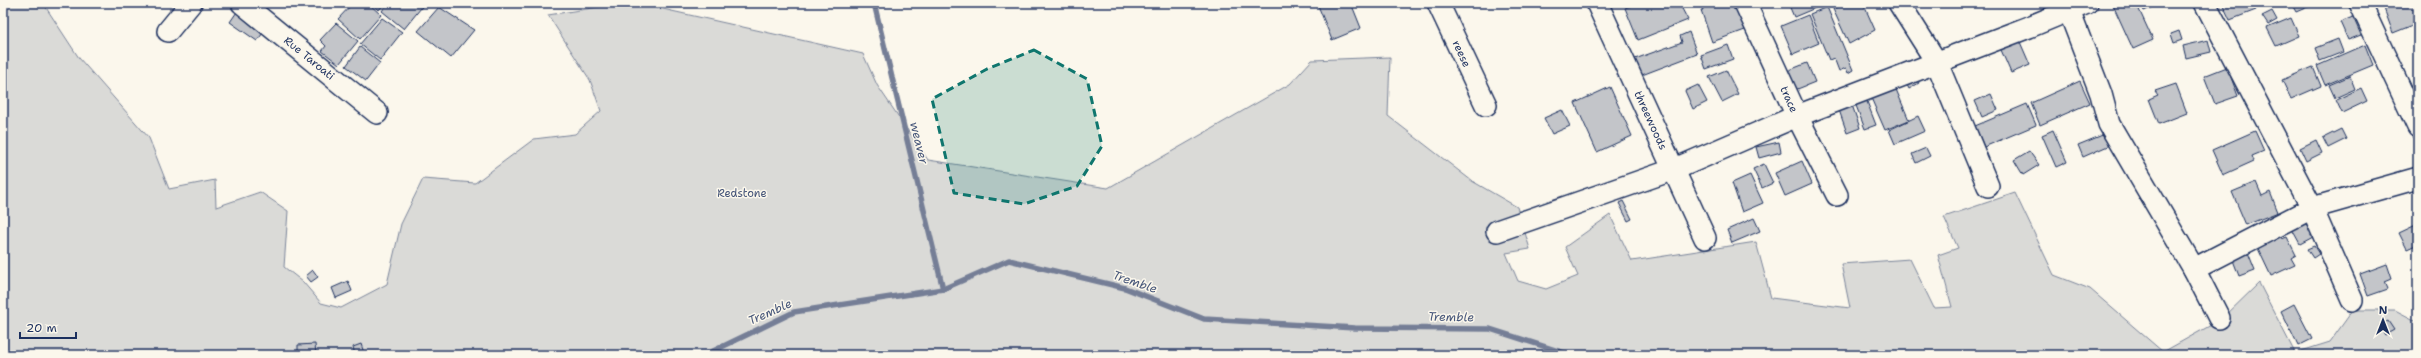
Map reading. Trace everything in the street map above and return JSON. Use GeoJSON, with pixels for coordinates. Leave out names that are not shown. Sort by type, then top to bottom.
{"type":"FeatureCollection","features":[{"type":"Feature","properties":{"kind":"street"},"geometry":{"type":"LineString","coordinates":[[168,31],[191,3]]}},
{"type":"Feature","properties":{"kind":"street","name":"Rue Taroati"},"geometry":{"type":"LineString","coordinates":[[242,3],[377,113]]}},
{"type":"Feature","properties":{"kind":"street","name":"reese"},"geometry":{"type":"LineString","coordinates":[[1438,3],[1486,105]]}},
{"type":"Feature","properties":{"kind":"street","name":"threewoods"},"geometry":{"type":"LineString","coordinates":[[1598,3],[1706,238]]}},
{"type":"Feature","properties":{"kind":"street","name":"trace"},"geometry":{"type":"LineString","coordinates":[[1745,3],[1797,116],[1837,194]]}},
{"type":"Feature","properties":{"kind":"street"},"geometry":{"type":"LineString","coordinates":[[1899,3],[1937,63],[1988,186]]}},
{"type":"Feature","properties":{"kind":"street"},"geometry":{"type":"LineString","coordinates":[[2205,3],[2312,208],[2352,300]]}},
{"type":"Feature","properties":{"kind":"street"},"geometry":{"type":"LineString","coordinates":[[2360,3],[2418,127]]}},
{"type":"Feature","properties":{"kind":"street"},"geometry":{"type":"LineString","coordinates":[[1497,231],[1675,169],[1797,116],[1897,76],[1937,63],[2074,5],[2109,124],[2194,269],[2219,318]]}},
{"type":"Feature","properties":{"kind":"street"},"geometry":{"type":"LineString","coordinates":[[2194,269],[2312,208],[2418,178]]}},
{"type":"Feature","properties":{"kind":"highlighted area"},"geometry":{"type":"Polygon","coordinates":[[[1034,50],[1087,79],[1102,146],[1077,186],[1024,204],[954,193],[932,99],[987,69],[1034,50]]]}},
{"type":"Feature","properties":{"kind":"green space","name":"Redstone"},"geometry":{"type":"Polygon","coordinates":[[[3,3],[43,3],[79,58],[149,138],[169,189],[215,180],[216,207],[260,192],[288,211],[284,267],[303,282],[321,303],[341,308],[387,284],[401,224],[423,179],[475,183],[534,139],[575,134],[601,111],[590,80],[548,15],[624,3],[636,3],[863,54],[877,85],[928,160],[1108,188],[1290,84],[1312,60],[1390,57],[1388,116],[1472,181],[1517,207],[1530,249],[1506,253],[1518,281],[1546,289],[1578,276],[1565,247],[1610,215],[1632,261],[1756,242],[1771,298],[1850,308],[1841,264],[1910,259],[1934,308],[1952,307],[1938,255],[1958,248],[1944,217],[2015,193],[2054,275],[2090,289],[2163,352],[2222,319],[2259,283],[2295,353],[2330,342],[2353,310],[2395,310],[2418,322],[2418,355],[3,355],[3,3]]]}},
{"type":"Feature","properties":{"kind":"building"},"geometry":{"type":"Polygon","coordinates":[[[166,3],[185,3],[178,12],[166,3]]]}},
{"type":"Feature","properties":{"kind":"building"},"geometry":{"type":"Polygon","coordinates":[[[243,3],[271,22],[257,41],[230,22],[243,3]]]}},
{"type":"Feature","properties":{"kind":"building"},"geometry":{"type":"Polygon","coordinates":[[[353,3],[368,3],[381,15],[360,39],[338,19],[353,3]]]}},
{"type":"Feature","properties":{"kind":"building"},"geometry":{"type":"Polygon","coordinates":[[[371,3],[385,3],[379,10],[371,3]]]}},
{"type":"Feature","properties":{"kind":"building"},"geometry":{"type":"Polygon","coordinates":[[[388,3],[425,3],[404,29],[382,11],[388,3]]]}},
{"type":"Feature","properties":{"kind":"building"},"geometry":{"type":"Polygon","coordinates":[[[1317,3],[1351,3],[1361,28],[1332,40],[1317,3]]]}},
{"type":"Feature","properties":{"kind":"building"},"geometry":{"type":"Polygon","coordinates":[[[1638,3],[1679,3],[1688,20],[1638,40],[1625,8],[1638,3]]]}},
{"type":"Feature","properties":{"kind":"building"},"geometry":{"type":"Polygon","coordinates":[[[1701,3],[1732,3],[1734,10],[1737,8],[1745,30],[1712,42],[1701,10],[1703,10],[1701,3]]]}},
{"type":"Feature","properties":{"kind":"building"},"geometry":{"type":"Polygon","coordinates":[[[1788,3],[1824,3],[1825,4],[1794,17],[1788,3]]]}},
{"type":"Feature","properties":{"kind":"building"},"geometry":{"type":"Polygon","coordinates":[[[1847,3],[1863,3],[1875,30],[1849,44],[1833,9],[1847,3]]]}},
{"type":"Feature","properties":{"kind":"building"},"geometry":{"type":"Polygon","coordinates":[[[2112,3],[2136,3],[2153,40],[2133,49],[2112,3]]]}},
{"type":"Feature","properties":{"kind":"building"},"geometry":{"type":"Polygon","coordinates":[[[2140,3],[2153,3],[2155,6],[2144,11],[2140,3]]]}},
{"type":"Feature","properties":{"kind":"building"},"geometry":{"type":"Polygon","coordinates":[[[2222,3],[2254,3],[2256,10],[2230,20],[2222,3]]]}},
{"type":"Feature","properties":{"kind":"building"},"geometry":{"type":"Polygon","coordinates":[[[2291,3],[2317,3],[2296,12],[2291,3]]]}},
{"type":"Feature","properties":{"kind":"building"},"geometry":{"type":"Polygon","coordinates":[[[2382,3],[2418,3],[2418,23],[2393,33],[2382,3]]]}},
{"type":"Feature","properties":{"kind":"building"},"geometry":{"type":"Polygon","coordinates":[[[439,7],[474,30],[451,58],[418,31],[439,7]]]}},
{"type":"Feature","properties":{"kind":"building"},"geometry":{"type":"Polygon","coordinates":[[[1827,7],[1853,70],[1848,73],[1846,68],[1839,71],[1834,58],[1829,60],[1810,14],[1827,7]]]}},
{"type":"Feature","properties":{"kind":"building"},"geometry":{"type":"Polygon","coordinates":[[[2272,11],[2277,20],[2268,25],[2262,16],[2272,11]]]}},
{"type":"Feature","properties":{"kind":"building"},"geometry":{"type":"Polygon","coordinates":[[[1808,15],[1819,43],[1793,54],[1781,26],[1808,15]]]}},
{"type":"Feature","properties":{"kind":"building"},"geometry":{"type":"Polygon","coordinates":[[[2353,17],[2361,35],[2348,40],[2340,22],[2353,17]]]}},
{"type":"Feature","properties":{"kind":"building"},"geometry":{"type":"Polygon","coordinates":[[[382,18],[402,32],[380,60],[360,44],[382,18]]]}},
{"type":"Feature","properties":{"kind":"building"},"geometry":{"type":"Polygon","coordinates":[[[2291,18],[2299,36],[2276,46],[2267,28],[2291,18]]]}},
{"type":"Feature","properties":{"kind":"building"},"geometry":{"type":"Polygon","coordinates":[[[336,23],[358,41],[339,64],[322,51],[326,46],[320,40],[336,23]]]}},
{"type":"Feature","properties":{"kind":"building"},"geometry":{"type":"Polygon","coordinates":[[[2179,31],[2182,40],[2174,43],[2171,34],[2179,31]]]}},
{"type":"Feature","properties":{"kind":"building"},"geometry":{"type":"Polygon","coordinates":[[[1689,32],[1697,54],[1642,75],[1635,59],[1682,42],[1680,36],[1689,32]]]}},
{"type":"Feature","properties":{"kind":"building"},"geometry":{"type":"Polygon","coordinates":[[[2017,35],[2030,65],[2011,73],[1998,43],[2017,35]]]}},
{"type":"Feature","properties":{"kind":"building"},"geometry":{"type":"Polygon","coordinates":[[[2338,39],[2343,52],[2320,61],[2315,48],[2338,39]]]}},
{"type":"Feature","properties":{"kind":"building"},"geometry":{"type":"Polygon","coordinates":[[[2208,40],[2211,52],[2186,58],[2183,46],[2208,40]]]}},
{"type":"Feature","properties":{"kind":"building"},"geometry":{"type":"Polygon","coordinates":[[[1728,45],[1733,59],[1706,69],[1701,55],[1728,45]]]}},
{"type":"Feature","properties":{"kind":"building"},"geometry":{"type":"Polygon","coordinates":[[[2365,45],[2373,65],[2325,85],[2317,66],[2365,45]]]}},
{"type":"Feature","properties":{"kind":"building"},"geometry":{"type":"Polygon","coordinates":[[[360,47],[380,63],[366,81],[346,66],[360,47]]]}},
{"type":"Feature","properties":{"kind":"building"},"geometry":{"type":"Polygon","coordinates":[[[1807,63],[1815,82],[1795,90],[1787,71],[1807,63]]]}},
{"type":"Feature","properties":{"kind":"building"},"geometry":{"type":"Polygon","coordinates":[[[2227,67],[2238,96],[2215,104],[2204,76],[2227,67]]]}},
{"type":"Feature","properties":{"kind":"building"},"geometry":{"type":"Polygon","coordinates":[[[2313,67],[2321,86],[2291,99],[2282,80],[2313,67]]]}},
{"type":"Feature","properties":{"kind":"building"},"geometry":{"type":"Polygon","coordinates":[[[1726,70],[1738,94],[1722,102],[1709,77],[1726,70]]]}},
{"type":"Feature","properties":{"kind":"building"},"geometry":{"type":"Polygon","coordinates":[[[1913,71],[1919,83],[1909,89],[1903,77],[1913,71]]]}},
{"type":"Feature","properties":{"kind":"building"},"geometry":{"type":"Polygon","coordinates":[[[2350,76],[2355,89],[2335,98],[2329,85],[2350,76]]]}},
{"type":"Feature","properties":{"kind":"building"},"geometry":{"type":"Polygon","coordinates":[[[1892,80],[1909,120],[1885,130],[1868,91],[1892,80]]]}},
{"type":"Feature","properties":{"kind":"building"},"geometry":{"type":"Polygon","coordinates":[[[2080,81],[2090,103],[2040,125],[2031,103],[2080,81]]]}},
{"type":"Feature","properties":{"kind":"building"},"geometry":{"type":"Polygon","coordinates":[[[2176,84],[2187,113],[2159,124],[2149,99],[2158,95],[2155,91],[2176,84]]]}},
{"type":"Feature","properties":{"kind":"building"},"geometry":{"type":"Polygon","coordinates":[[[1698,85],[1707,102],[1693,109],[1685,91],[1698,85]]]}},
{"type":"Feature","properties":{"kind":"building"},"geometry":{"type":"Polygon","coordinates":[[[1610,87],[1632,136],[1597,152],[1575,103],[1610,87]]]}},
{"type":"Feature","properties":{"kind":"building"},"geometry":{"type":"Polygon","coordinates":[[[2361,88],[2367,101],[2342,113],[2336,100],[2361,88]]]}},
{"type":"Feature","properties":{"kind":"building"},"geometry":{"type":"Polygon","coordinates":[[[1991,94],[1998,110],[1982,117],[1975,101],[1991,94]]]}},
{"type":"Feature","properties":{"kind":"building"},"geometry":{"type":"Polygon","coordinates":[[[1866,99],[1876,125],[1865,129],[1855,103],[1866,99]]]}},
{"type":"Feature","properties":{"kind":"building"},"geometry":{"type":"Polygon","coordinates":[[[2027,104],[2036,125],[1984,147],[1975,126],[2027,104]]]}},
{"type":"Feature","properties":{"kind":"building"},"geometry":{"type":"Polygon","coordinates":[[[1852,105],[1860,128],[1847,133],[1839,110],[1852,105]]]}},
{"type":"Feature","properties":{"kind":"building"},"geometry":{"type":"Polygon","coordinates":[[[1562,110],[1570,126],[1552,134],[1544,118],[1562,110]]]}},
{"type":"Feature","properties":{"kind":"building"},"geometry":{"type":"Polygon","coordinates":[[[1918,116],[1925,131],[1895,144],[1889,130],[1918,116]]]}},
{"type":"Feature","properties":{"kind":"building"},"geometry":{"type":"Polygon","coordinates":[[[2341,129],[2346,139],[2328,148],[2323,138],[2341,129]]]}},
{"type":"Feature","properties":{"kind":"building"},"geometry":{"type":"Polygon","coordinates":[[[2053,130],[2067,162],[2056,167],[2042,135],[2053,130]]]}},
{"type":"Feature","properties":{"kind":"building"},"geometry":{"type":"Polygon","coordinates":[[[2255,131],[2264,151],[2252,156],[2254,161],[2223,175],[2212,150],[2255,131]]]}},
{"type":"Feature","properties":{"kind":"building"},"geometry":{"type":"Polygon","coordinates":[[[2105,134],[2110,145],[2083,157],[2078,145],[2105,134]]]}},
{"type":"Feature","properties":{"kind":"building"},"geometry":{"type":"Polygon","coordinates":[[[2316,140],[2322,153],[2306,161],[2300,148],[2316,140]]]}},
{"type":"Feature","properties":{"kind":"building"},"geometry":{"type":"Polygon","coordinates":[[[1779,142],[1781,152],[1759,158],[1756,147],[1779,142]]]}},
{"type":"Feature","properties":{"kind":"building"},"geometry":{"type":"Polygon","coordinates":[[[1926,148],[1930,156],[1916,163],[1912,154],[1926,148]]]}},
{"type":"Feature","properties":{"kind":"building"},"geometry":{"type":"Polygon","coordinates":[[[2029,151],[2039,165],[2023,175],[2014,160],[2029,151]]]}},
{"type":"Feature","properties":{"kind":"building"},"geometry":{"type":"Polygon","coordinates":[[[1802,161],[1812,184],[1785,196],[1775,173],[1802,161]]]}},
{"type":"Feature","properties":{"kind":"building"},"geometry":{"type":"Polygon","coordinates":[[[1764,164],[1773,183],[1762,188],[1753,169],[1764,164]]]}},
{"type":"Feature","properties":{"kind":"building"},"geometry":{"type":"Polygon","coordinates":[[[1750,175],[1763,203],[1742,212],[1732,183],[1750,175]]]}},
{"type":"Feature","properties":{"kind":"building"},"geometry":{"type":"Polygon","coordinates":[[[2256,182],[2262,196],[2270,192],[2278,212],[2246,225],[2232,192],[2256,182]]]}},
{"type":"Feature","properties":{"kind":"building"},"geometry":{"type":"Polygon","coordinates":[[[1623,201],[1632,219],[1628,221],[1619,203],[1623,201]]]}},
{"type":"Feature","properties":{"kind":"building"},"geometry":{"type":"Polygon","coordinates":[[[2302,215],[2313,237],[2300,244],[2288,222],[2302,215]]]}},
{"type":"Feature","properties":{"kind":"building"},"geometry":{"type":"Polygon","coordinates":[[[1754,218],[1760,231],[1732,243],[1727,230],[1754,218]]]}},
{"type":"Feature","properties":{"kind":"building"},"geometry":{"type":"Polygon","coordinates":[[[2418,224],[2418,244],[2407,249],[2399,233],[2418,224]]]}},
{"type":"Feature","properties":{"kind":"building"},"geometry":{"type":"Polygon","coordinates":[[[2278,229],[2282,239],[2287,237],[2296,255],[2291,258],[2295,265],[2271,276],[2254,240],[2278,229]]]}},
{"type":"Feature","properties":{"kind":"building"},"geometry":{"type":"Polygon","coordinates":[[[2314,246],[2319,254],[2313,258],[2307,249],[2314,246]]]}},
{"type":"Feature","properties":{"kind":"building"},"geometry":{"type":"Polygon","coordinates":[[[2247,250],[2255,270],[2239,276],[2231,255],[2247,250]]]}},
{"type":"Feature","properties":{"kind":"building"},"geometry":{"type":"Polygon","coordinates":[[[2387,264],[2392,279],[2385,282],[2388,289],[2368,296],[2360,274],[2387,264]]]}},
{"type":"Feature","properties":{"kind":"building"},"geometry":{"type":"Polygon","coordinates":[[[313,270],[318,277],[311,282],[306,276],[313,270]]]}},
{"type":"Feature","properties":{"kind":"building"},"geometry":{"type":"Polygon","coordinates":[[[348,281],[352,291],[336,298],[332,288],[348,281]]]}},
{"type":"Feature","properties":{"kind":"building"},"geometry":{"type":"Polygon","coordinates":[[[2294,304],[2312,339],[2298,346],[2281,311],[2294,304]]]}},
{"type":"Feature","properties":{"kind":"building"},"geometry":{"type":"Polygon","coordinates":[[[2388,321],[2394,330],[2385,335],[2379,326],[2388,321]]]}},
{"type":"Feature","properties":{"kind":"building"},"geometry":{"type":"Polygon","coordinates":[[[315,344],[316,355],[298,355],[298,345],[315,344]]]}},
{"type":"Feature","properties":{"kind":"building"},"geometry":{"type":"Polygon","coordinates":[[[361,344],[364,353],[355,355],[353,347],[361,344]]]}},
{"type":"Feature","properties":{"kind":"waterway","name":"weaver"},"geometry":{"type":"LineString","coordinates":[[874,3],[943,289]]}},
{"type":"Feature","properties":{"kind":"waterway","name":"Tremble"},"geometry":{"type":"LineString","coordinates":[[705,355],[794,312],[943,289],[1009,260],[1125,288],[1204,319],[1355,328],[1490,329],[1571,355]]}}]}
